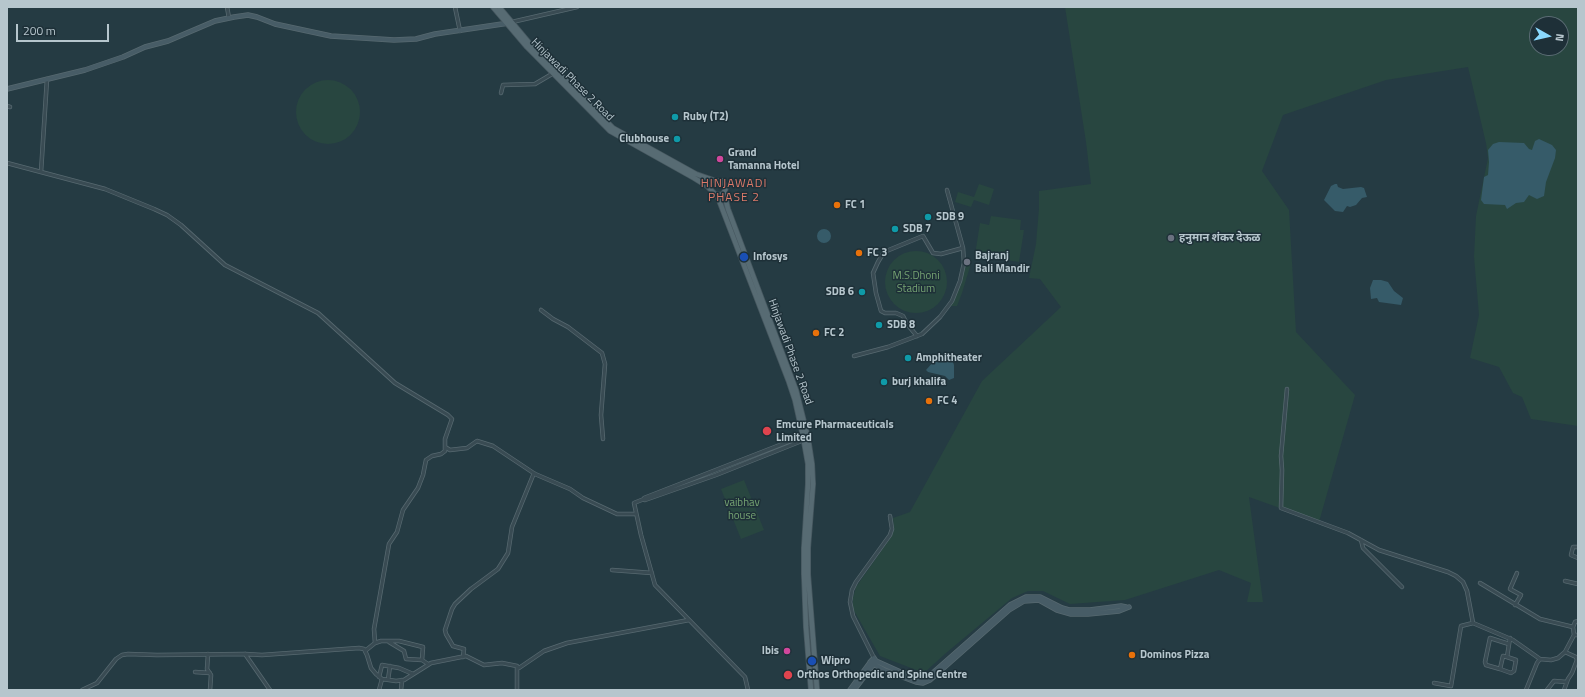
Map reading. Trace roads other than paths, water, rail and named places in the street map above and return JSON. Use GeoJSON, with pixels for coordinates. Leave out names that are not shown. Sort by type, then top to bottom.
{"type":"FeatureCollection","features":[{"type":"Feature","properties":{"kind":"main road","name":"Hinjawadi Phase 2 Road"},"geometry":{"type":"LineString","coordinates":[[492,7],[552,74],[618,136],[694,178],[711,190]]}},
{"type":"Feature","properties":{"kind":"main road","name":"Hinjawadi Phase 2 Road"},"geometry":{"type":"LineString","coordinates":[[500,7],[530,44],[604,124],[696,174],[716,181]]}},
{"type":"Feature","properties":{"kind":"main road"},"geometry":{"type":"LineString","coordinates":[[716,181],[722,181],[726,189],[724,193],[717,195],[711,190],[712,184],[716,181]]}},
{"type":"Feature","properties":{"kind":"main road","name":"Hinjawadi Phase 2 Road"},"geometry":{"type":"LineString","coordinates":[[724,193],[728,209],[792,392],[812,464],[813,484],[808,548],[808,574],[817,690]]}},
{"type":"Feature","properties":{"kind":"main road","name":"Hinjawadi Phase 2 Road"},"geometry":{"type":"LineString","coordinates":[[717,195],[750,273]]}},
{"type":"Feature","properties":{"kind":"main road","name":"Hinjawadi Phase 2 Road"},"geometry":{"type":"LineString","coordinates":[[805,437],[808,464],[808,484],[804,574],[811,690]]}},
{"type":"Feature","properties":{"kind":"street"},"geometry":{"type":"LineString","coordinates":[[227,7],[229,18]]}},
{"type":"Feature","properties":{"kind":"street"},"geometry":{"type":"LineString","coordinates":[[455,7],[460,31]]}},
{"type":"Feature","properties":{"kind":"street"},"geometry":{"type":"LineString","coordinates":[[7,89],[85,70],[123,57],[146,47],[168,41],[215,21],[248,15],[275,24],[331,36],[394,40],[416,39],[435,34],[506,24],[577,7]]}},
{"type":"Feature","properties":{"kind":"street"},"geometry":{"type":"LineString","coordinates":[[501,93],[503,84],[535,84],[552,74]]}},
{"type":"Feature","properties":{"kind":"street"},"geometry":{"type":"LineString","coordinates":[[41,172],[47,79]]}},
{"type":"Feature","properties":{"kind":"street"},"geometry":{"type":"LineString","coordinates":[[7,163],[105,189],[167,215],[181,225],[225,265],[318,313],[395,383],[448,414],[452,419],[445,439],[445,451],[426,460],[423,476],[418,488],[403,510],[397,532],[389,544],[374,629],[375,643]]}},
{"type":"Feature","properties":{"kind":"street"},"geometry":{"type":"LineString","coordinates":[[854,356],[888,347],[922,334],[940,317],[952,301],[960,281],[964,263],[963,248],[947,190]]}},
{"type":"Feature","properties":{"kind":"street"},"geometry":{"type":"LineString","coordinates":[[917,336],[907,324],[903,316],[896,313],[885,313],[881,311],[873,274],[878,262],[884,252],[923,236],[933,253],[941,254],[963,248]]}},
{"type":"Feature","properties":{"kind":"street"},"geometry":{"type":"LineString","coordinates":[[541,310],[553,319],[568,327],[602,353],[605,370],[602,415],[603,439]]}},
{"type":"Feature","properties":{"kind":"street"},"geometry":{"type":"LineString","coordinates":[[1287,389],[1281,456],[1282,508],[1348,533],[1379,550],[1448,572],[1456,576],[1463,582],[1467,591],[1473,623]]}},
{"type":"Feature","properties":{"kind":"street"},"geometry":{"type":"LineString","coordinates":[[644,499],[651,494],[697,476],[805,437]]}},
{"type":"Feature","properties":{"kind":"street"},"geometry":{"type":"LineString","coordinates":[[748,690],[745,677],[655,585],[634,502],[645,500],[698,481],[805,437]]}},
{"type":"Feature","properties":{"kind":"street"},"geometry":{"type":"LineString","coordinates":[[445,447],[450,450],[467,448],[477,441],[493,446],[534,473],[570,489],[583,498],[617,514],[636,514]]}},
{"type":"Feature","properties":{"kind":"street"},"geometry":{"type":"LineString","coordinates":[[463,657],[464,649],[453,646],[445,630],[452,609],[455,604],[471,589],[498,569],[508,553],[512,527],[534,473]]}},
{"type":"Feature","properties":{"kind":"street"},"geometry":{"type":"LineString","coordinates":[[697,476],[698,481]]}},
{"type":"Feature","properties":{"kind":"street"},"geometry":{"type":"LineString","coordinates":[[890,516],[892,529],[890,535],[856,582],[852,590],[850,602],[853,616],[873,661],[916,679],[925,679],[932,674],[1010,604],[1026,597],[1036,596],[1066,610],[1101,611],[1120,606],[1128,607]]}},
{"type":"Feature","properties":{"kind":"street"},"geometry":{"type":"LineString","coordinates":[[1361,540],[1363,548],[1402,587]]}},
{"type":"Feature","properties":{"kind":"street"},"geometry":{"type":"LineString","coordinates":[[1578,547],[1573,547],[1571,556],[1578,558]]}},
{"type":"Feature","properties":{"kind":"street"},"geometry":{"type":"LineString","coordinates":[[1375,559],[1379,550]]}},
{"type":"Feature","properties":{"kind":"street"},"geometry":{"type":"LineString","coordinates":[[612,570],[652,573]]}},
{"type":"Feature","properties":{"kind":"street"},"geometry":{"type":"LineString","coordinates":[[1515,605],[1521,594],[1510,589],[1517,573]]}},
{"type":"Feature","properties":{"kind":"street"},"geometry":{"type":"LineString","coordinates":[[1565,581],[1578,584]]}},
{"type":"Feature","properties":{"kind":"street"},"geometry":{"type":"LineString","coordinates":[[1480,583],[1540,619],[1573,627]]}},
{"type":"Feature","properties":{"kind":"street"},"geometry":{"type":"LineString","coordinates":[[82,690],[94,688],[102,680],[116,659],[122,655],[128,654],[262,655],[359,648],[364,649],[371,668],[381,678],[388,680],[402,680],[431,662],[466,656],[484,665],[502,663],[517,666],[519,668],[544,651],[567,643],[689,620]]}},
{"type":"Feature","properties":{"kind":"street"},"geometry":{"type":"LineString","coordinates":[[1434,683],[1451,686],[1461,626],[1473,623],[1520,643],[1540,660],[1551,660],[1558,658],[1565,652],[1576,635],[1573,627],[1575,622],[1578,620]]}},
{"type":"Feature","properties":{"kind":"street"},"geometry":{"type":"LineString","coordinates":[[1500,669],[1503,656],[1516,660],[1514,671],[1511,673],[1485,664],[1490,638],[1509,644]]}},
{"type":"Feature","properties":{"kind":"street"},"geometry":{"type":"LineString","coordinates":[[1507,657],[1510,638]]}},
{"type":"Feature","properties":{"kind":"street"},"geometry":{"type":"LineString","coordinates":[[365,651],[375,643],[381,641],[399,641],[423,647],[422,660]]}},
{"type":"Feature","properties":{"kind":"street"},"geometry":{"type":"LineString","coordinates":[[388,642],[404,651],[406,659],[422,660],[428,664]]}},
{"type":"Feature","properties":{"kind":"street"},"geometry":{"type":"LineString","coordinates":[[1564,690],[1577,660],[1565,652]]}},
{"type":"Feature","properties":{"kind":"street"},"geometry":{"type":"LineString","coordinates":[[208,654],[207,669],[210,673],[211,679],[210,690]]}},
{"type":"Feature","properties":{"kind":"street"},"geometry":{"type":"LineString","coordinates":[[245,654],[270,690]]}},
{"type":"Feature","properties":{"kind":"street"},"geometry":{"type":"LineString","coordinates":[[1526,690],[1537,663],[1540,660]]}},
{"type":"Feature","properties":{"kind":"street"},"geometry":{"type":"LineString","coordinates":[[850,690],[873,661]]}},
{"type":"Feature","properties":{"kind":"street"},"geometry":{"type":"LineString","coordinates":[[854,690],[873,661]]}},
{"type":"Feature","properties":{"kind":"street"},"geometry":{"type":"LineString","coordinates":[[379,690],[382,664],[413,674]]}},
{"type":"Feature","properties":{"kind":"street"},"geometry":{"type":"LineString","coordinates":[[388,680],[390,666]]}},
{"type":"Feature","properties":{"kind":"street"},"geometry":{"type":"LineString","coordinates":[[517,666],[517,690]]}},
{"type":"Feature","properties":{"kind":"street"},"geometry":{"type":"LineString","coordinates":[[195,672],[210,673]]}},
{"type":"Feature","properties":{"kind":"street"},"geometry":{"type":"LineString","coordinates":[[1572,674],[1577,674]]}},
{"type":"Feature","properties":{"kind":"street"},"geometry":{"type":"LineString","coordinates":[[401,690],[402,680]]}},
{"type":"Feature","properties":{"kind":"street"},"geometry":{"type":"LineString","coordinates":[[1547,690],[1554,681],[1567,682]]}},
{"type":"Feature","properties":{"kind":"water"},"geometry":{"type":"Polygon","coordinates":[[[1539,139],[1552,145],[1556,150],[1555,158],[1546,182],[1544,196],[1537,199],[1529,195],[1524,202],[1516,203],[1507,209],[1505,205],[1484,204],[1481,200],[1484,177],[1488,175],[1488,150],[1493,144],[1499,142],[1524,143],[1529,149],[1532,150],[1535,141],[1539,139]]]}},
{"type":"Feature","properties":{"kind":"water"},"geometry":{"type":"Polygon","coordinates":[[[1335,184],[1343,189],[1364,188],[1367,197],[1362,198],[1356,205],[1350,207],[1347,206],[1343,212],[1335,211],[1324,200],[1331,186],[1335,184]]]}},
{"type":"Feature","properties":{"kind":"water"},"geometry":{"type":"Polygon","coordinates":[[[821,229],[827,229],[831,233],[831,239],[827,243],[821,243],[817,239],[817,233],[821,229]]]}},
{"type":"Feature","properties":{"kind":"water"},"geometry":{"type":"Polygon","coordinates":[[[1373,280],[1388,282],[1394,291],[1403,298],[1401,305],[1379,302],[1377,298],[1371,299],[1370,288],[1373,280]]]}},
{"type":"Feature","properties":{"kind":"water"},"geometry":{"type":"Polygon","coordinates":[[[947,355],[951,356],[954,365],[954,378],[949,380],[945,376],[928,372],[926,370],[934,361],[947,355]]]}},
{"type":"Feature","properties":{"kind":"place","name":"Ruby (T2)"},"geometry":{"type":"Point","coordinates":[675,117]}},
{"type":"Feature","properties":{"kind":"place","name":"Clubhouse"},"geometry":{"type":"Point","coordinates":[677,139]}},
{"type":"Feature","properties":{"kind":"place","name":"Grand Tamanna Hotel"},"geometry":{"type":"Point","coordinates":[720,159]}},
{"type":"Feature","properties":{"kind":"place","name":"FC 1"},"geometry":{"type":"Point","coordinates":[837,205]}},
{"type":"Feature","properties":{"kind":"place","name":"SDB 9"},"geometry":{"type":"Point","coordinates":[928,217]}},
{"type":"Feature","properties":{"kind":"place","name":"SDB 7"},"geometry":{"type":"Point","coordinates":[895,229]}},
{"type":"Feature","properties":{"kind":"place","name":"हनुमान शंकर देऊळ"},"geometry":{"type":"Point","coordinates":[1171,238]}},
{"type":"Feature","properties":{"kind":"place","name":"FC 3"},"geometry":{"type":"Point","coordinates":[859,253]}},
{"type":"Feature","properties":{"kind":"place","name":"Infosys"},"geometry":{"type":"Point","coordinates":[744,257]}},
{"type":"Feature","properties":{"kind":"place","name":"Bajranj Bali Mandir"},"geometry":{"type":"Point","coordinates":[967,262]}},
{"type":"Feature","properties":{"kind":"place","name":"SDB 6"},"geometry":{"type":"Point","coordinates":[862,292]}},
{"type":"Feature","properties":{"kind":"place","name":"SDB 8"},"geometry":{"type":"Point","coordinates":[879,325]}},
{"type":"Feature","properties":{"kind":"place","name":"FC 2"},"geometry":{"type":"Point","coordinates":[816,333]}},
{"type":"Feature","properties":{"kind":"place","name":"Amphitheater"},"geometry":{"type":"Point","coordinates":[908,358]}},
{"type":"Feature","properties":{"kind":"place","name":"burj khalifa"},"geometry":{"type":"Point","coordinates":[884,382]}},
{"type":"Feature","properties":{"kind":"place","name":"FC 4"},"geometry":{"type":"Point","coordinates":[929,401]}},
{"type":"Feature","properties":{"kind":"place","name":"Emcure Pharmaceuticals Limited"},"geometry":{"type":"Point","coordinates":[767,431]}},
{"type":"Feature","properties":{"kind":"place","name":"Ibis"},"geometry":{"type":"Point","coordinates":[787,651]}},
{"type":"Feature","properties":{"kind":"place","name":"Dominos Pizza"},"geometry":{"type":"Point","coordinates":[1132,655]}},
{"type":"Feature","properties":{"kind":"place","name":"Wipro"},"geometry":{"type":"Point","coordinates":[812,661]}},
{"type":"Feature","properties":{"kind":"place","name":"Orthos Orthopedic and Spine Centre"},"geometry":{"type":"Point","coordinates":[788,675]}},
{"type":"Feature","properties":{"kind":"district","name":"HINJAWADI PHASE 2"},"geometry":{"type":"Point","coordinates":[734,191]}},
{"type":"Feature","properties":{"kind":"park label","name":"M.S.Dhoni Stadium"},"geometry":{"type":"Point","coordinates":[916,282]}},
{"type":"Feature","properties":{"kind":"park label","name":"vaibhav house"},"geometry":{"type":"Point","coordinates":[742,509]}}]}
